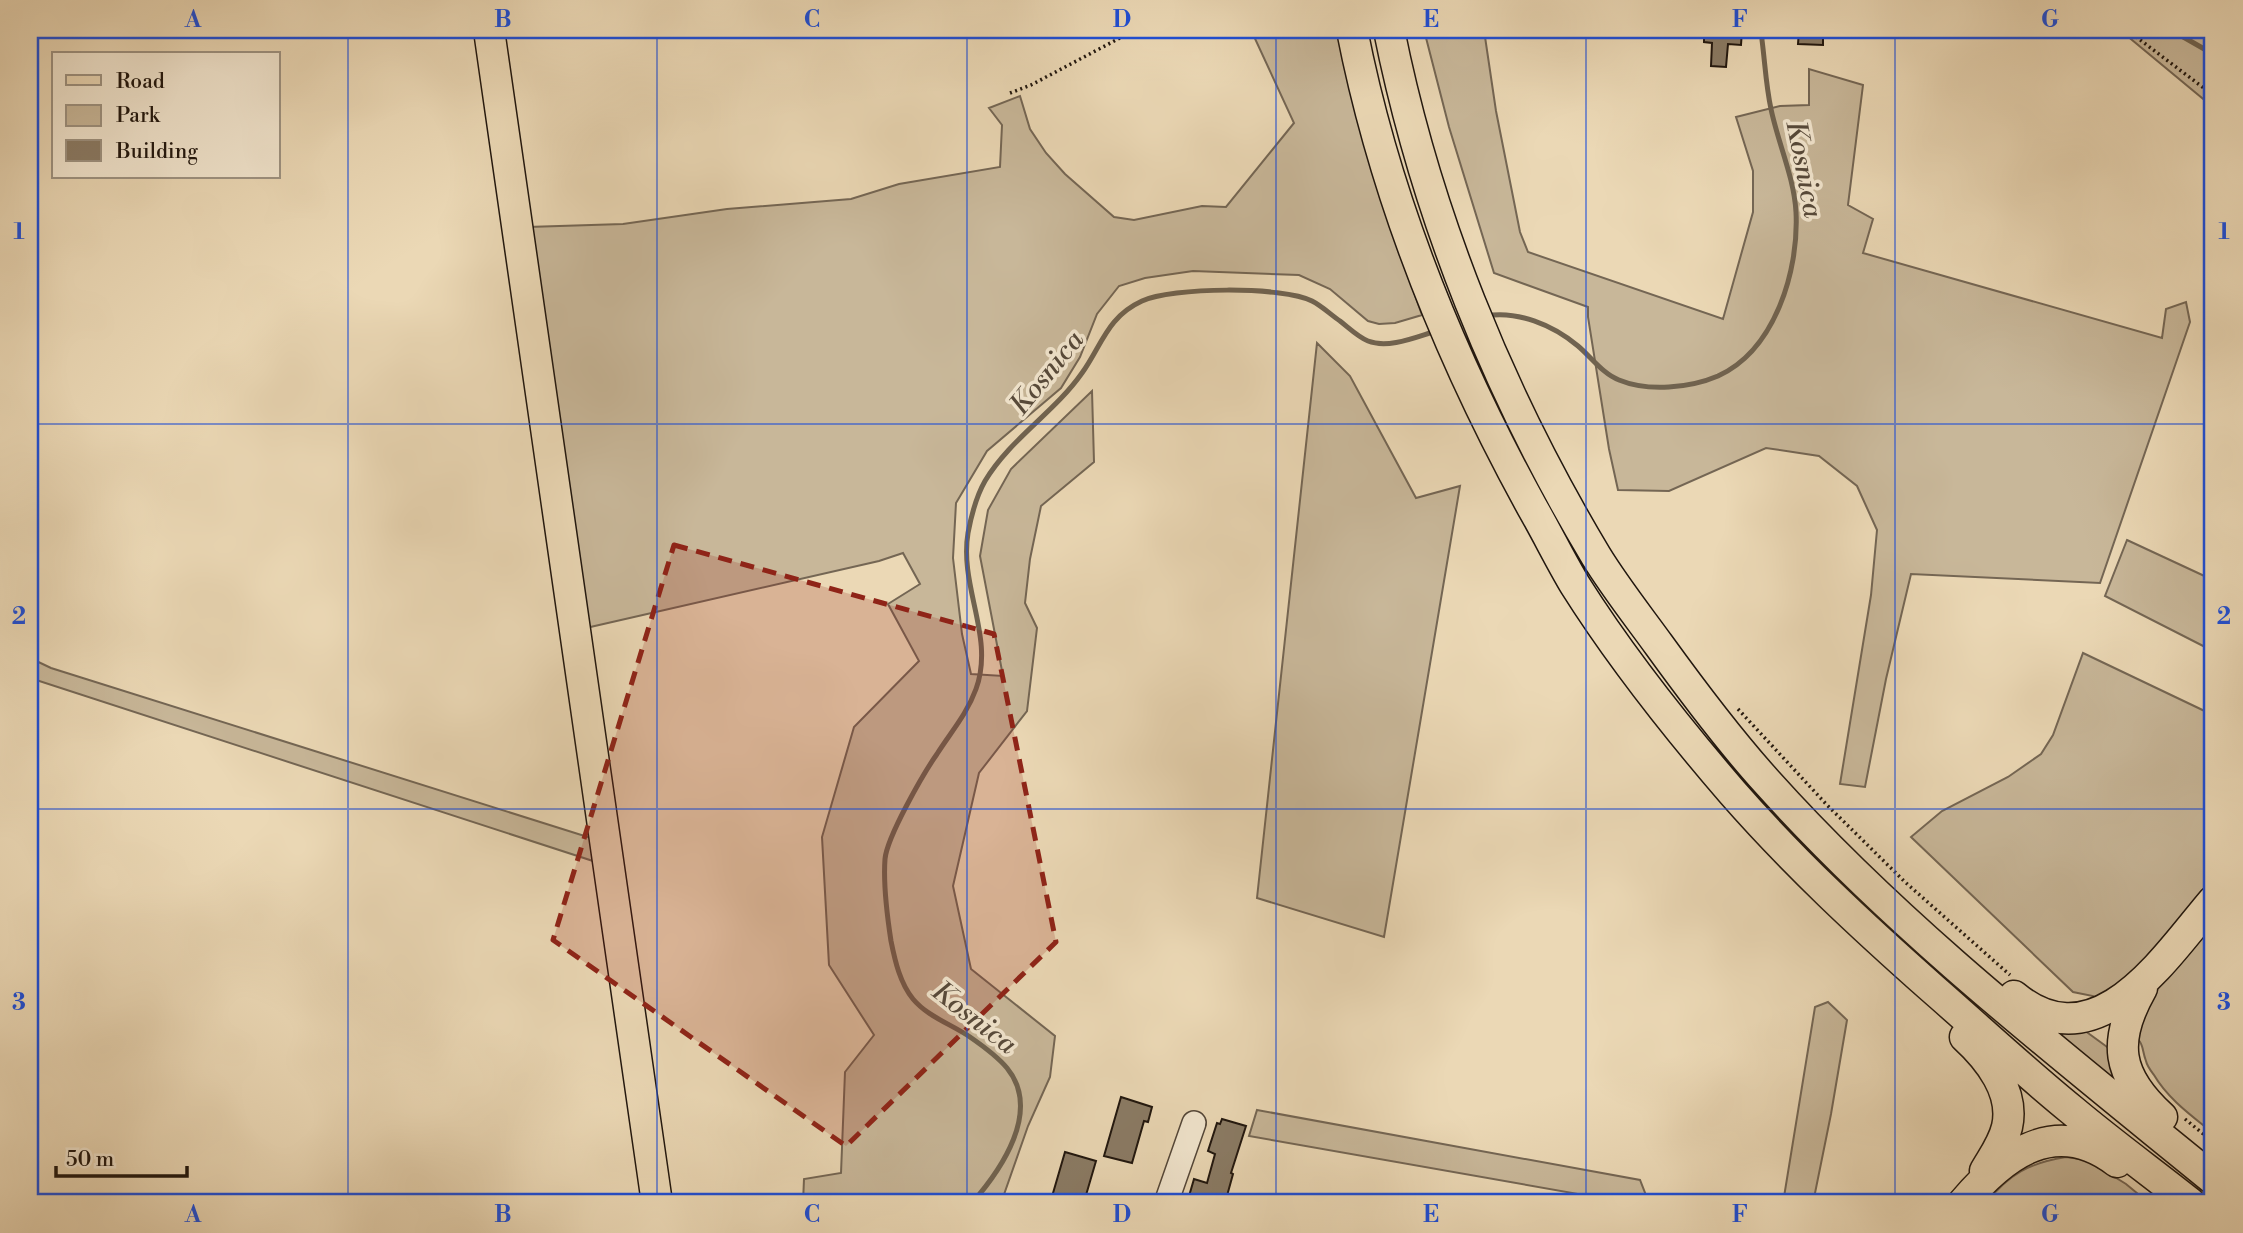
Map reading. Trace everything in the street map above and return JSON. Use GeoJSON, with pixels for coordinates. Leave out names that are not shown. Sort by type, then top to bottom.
{"type":"FeatureCollection","features":[{"type":"Feature","properties":{"kind":"main road"},"geometry":{"type":"LineString","coordinates":[[489,30],[657,1203]]}},
{"type":"Feature","properties":{"kind":"main road"},"geometry":{"type":"LineString","coordinates":[[1352,30],[1362,80],[1393,188],[1432,298],[1461,368],[1506,459],[1575,585],[1647,688],[1732,793],[1868,932],[2071,1110],[2188,1202]]}},
{"type":"Feature","properties":{"kind":"main road"},"geometry":{"type":"LineString","coordinates":[[1389,30],[1398,74],[1427,176],[1492,356],[1537,452],[1598,559],[1685,681],[1775,791],[1885,902],[1950,960],[2208,1163]]}},
{"type":"Feature","properties":{"kind":"main road"},"geometry":{"type":"LineString","coordinates":[[1950,960],[1978,971],[2039,1012],[2065,1019],[2103,1012],[2148,978],[2213,901]]}},
{"type":"Feature","properties":{"kind":"main road"},"geometry":{"type":"LineString","coordinates":[[1921,978],[1946,1020],[1986,1059],[2005,1095],[2008,1110],[2003,1139],[1969,1197]]}},
{"type":"Feature","properties":{"kind":"main road"},"geometry":{"type":"LineString","coordinates":[[2148,978],[2126,1020],[2123,1046],[2125,1063],[2138,1095],[2208,1163]]}},
{"type":"Feature","properties":{"kind":"main road"},"geometry":{"type":"LineString","coordinates":[[1969,1197],[1999,1166],[2023,1150],[2051,1141],[2068,1141],[2093,1148],[2156,1189],[2188,1202]]}},
{"type":"Feature","properties":{"kind":"street"},"geometry":{"type":"LineString","coordinates":[[1166,1203],[1194,1123]]}},
{"type":"Feature","properties":{"kind":"path"},"geometry":{"type":"LineString","coordinates":[[1010,93],[1031,86],[1135,30]]}},
{"type":"Feature","properties":{"kind":"path"},"geometry":{"type":"LineString","coordinates":[[2127,30],[2213,96]]}},
{"type":"Feature","properties":{"kind":"path"},"geometry":{"type":"LineString","coordinates":[[1734,705],[1827,805],[1905,882],[2015,978]]}},
{"type":"Feature","properties":{"kind":"path"},"geometry":{"type":"LineString","coordinates":[[2181,1116],[2208,1163]]}},
{"type":"Feature","properties":{"kind":"highlighted area"},"geometry":{"type":"Polygon","coordinates":[[[674,545],[994,634],[1056,942],[846,1146],[553,940],[674,545]]]}},
{"type":"Feature","properties":{"kind":"green space"},"geometry":{"type":"Polygon","coordinates":[[[1251,30],[1337,30],[1363,138],[1422,315],[1395,323],[1379,324],[1368,321],[1330,289],[1299,275],[1193,271],[1145,278],[1119,286],[1097,314],[1080,357],[1061,388],[987,451],[956,503],[953,558],[962,634],[971,674],[1003,676],[980,556],[988,510],[1011,469],[1092,391],[1094,462],[1041,506],[1030,559],[1025,603],[1037,628],[1027,711],[979,773],[953,886],[971,969],[1055,1036],[1050,1077],[1028,1126],[1001,1203],[803,1203],[804,1179],[841,1173],[845,1072],[874,1035],[829,965],[822,837],[854,727],[919,661],[888,604],[920,584],[903,553],[879,561],[586,628],[528,227],[623,224],[727,209],[851,199],[899,184],[1000,167],[1002,125],[989,108],[1020,96],[1030,129],[1046,153],[1065,174],[1114,217],[1134,220],[1202,206],[1226,207],[1294,123],[1251,30]]]}},
{"type":"Feature","properties":{"kind":"green space"},"geometry":{"type":"Polygon","coordinates":[[[1424,30],[1484,30],[1496,111],[1520,232],[1528,252],[1723,319],[1753,212],[1753,171],[1736,117],[1780,106],[1809,105],[1809,69],[1863,85],[1848,205],[1873,219],[1863,253],[2162,338],[2166,309],[2186,302],[2190,322],[2100,583],[1911,574],[1886,679],[1865,787],[1840,784],[1871,595],[1877,530],[1857,486],[1819,456],[1766,448],[1669,491],[1618,490],[1609,449],[1588,307],[1494,273],[1449,127],[1424,30]]]}},
{"type":"Feature","properties":{"kind":"green space"},"geometry":{"type":"Polygon","coordinates":[[[2120,30],[2213,30],[2213,108],[2208,103],[2120,30]]]}},
{"type":"Feature","properties":{"kind":"green space"},"geometry":{"type":"Polygon","coordinates":[[[1317,343],[1350,376],[1416,498],[1460,486],[1384,937],[1257,898],[1317,343]]]}},
{"type":"Feature","properties":{"kind":"green space"},"geometry":{"type":"Polygon","coordinates":[[[2127,540],[2213,580],[2213,651],[2105,596],[2127,540]]]}},
{"type":"Feature","properties":{"kind":"green space"},"geometry":{"type":"Polygon","coordinates":[[[2083,653],[2213,715],[2213,885],[2149,961],[2097,1007],[2093,996],[2073,992],[1911,837],[1942,811],[2008,777],[2041,754],[2053,735],[2083,653]]]}},
{"type":"Feature","properties":{"kind":"green space"},"geometry":{"type":"Polygon","coordinates":[[[30,658],[51,668],[591,838],[593,861],[30,678],[30,658]]]}},
{"type":"Feature","properties":{"kind":"green space"},"geometry":{"type":"Polygon","coordinates":[[[2213,916],[2213,1133],[2166,1092],[2148,1067],[2140,1042],[2130,1035],[2147,993],[2213,916]]]}},
{"type":"Feature","properties":{"kind":"green space"},"geometry":{"type":"Polygon","coordinates":[[[1828,1002],[1847,1020],[1813,1203],[1783,1203],[1815,1007],[1828,1002]]]}},
{"type":"Feature","properties":{"kind":"green space"},"geometry":{"type":"Polygon","coordinates":[[[2055,1025],[2077,1025],[2114,1052],[2121,1079],[2112,1079],[2053,1032],[2055,1025]]]}},
{"type":"Feature","properties":{"kind":"green space"},"geometry":{"type":"Polygon","coordinates":[[[1257,1110],[1640,1180],[1649,1203],[1618,1203],[1249,1136],[1257,1110]]]}},
{"type":"Feature","properties":{"kind":"green space"},"geometry":{"type":"Polygon","coordinates":[[[2066,1157],[2087,1160],[2126,1184],[2149,1203],[1986,1203],[2003,1184],[2021,1171],[2066,1157]]]}},
{"type":"Feature","properties":{"kind":"building"},"geometry":{"type":"Polygon","coordinates":[[[1704,30],[1742,30],[1741,45],[1728,44],[1726,67],[1711,66],[1712,43],[1704,42],[1704,30]]]}},
{"type":"Feature","properties":{"kind":"building"},"geometry":{"type":"Polygon","coordinates":[[[1799,30],[1823,30],[1823,45],[1798,44],[1799,30]]]}},
{"type":"Feature","properties":{"kind":"building"},"geometry":{"type":"Polygon","coordinates":[[[1121,1097],[1152,1107],[1148,1122],[1144,1121],[1132,1163],[1104,1156],[1121,1097]]]}},
{"type":"Feature","properties":{"kind":"building"},"geometry":{"type":"Polygon","coordinates":[[[1222,1119],[1246,1126],[1231,1173],[1233,1174],[1225,1203],[1187,1203],[1194,1179],[1207,1183],[1215,1154],[1208,1151],[1217,1123],[1220,1124],[1222,1119]]]}},
{"type":"Feature","properties":{"kind":"building"},"geometry":{"type":"Polygon","coordinates":[[[1065,1152],[1096,1161],[1084,1202],[1072,1198],[1071,1203],[1051,1200],[1065,1152]]]}},
{"type":"Feature","properties":{"kind":"waterway","name":"Kosnica"},"geometry":{"type":"LineString","coordinates":[[1485,316],[1510,315],[1546,326],[1568,338],[1613,377],[1643,386],[1682,386],[1707,380],[1738,364],[1755,348],[1780,306],[1788,283],[1796,235],[1795,199],[1769,100],[1762,30]]}},
{"type":"Feature","properties":{"kind":"waterway","name":"Kosnica"},"geometry":{"type":"LineString","coordinates":[[2171,30],[2213,54]]}},
{"type":"Feature","properties":{"kind":"waterway","name":"Kosnica"},"geometry":{"type":"LineString","coordinates":[[972,1203],[995,1174],[1014,1139],[1019,1121],[1017,1085],[1007,1068],[994,1055],[926,1011],[908,993],[891,941],[885,859],[906,806],[963,715],[976,689],[981,670],[981,650],[967,553],[971,520],[985,481],[1007,452],[1071,387],[1113,323],[1130,308],[1156,296],[1227,290],[1298,296],[1312,301],[1361,337],[1376,343],[1402,341],[1436,331]]}}]}
